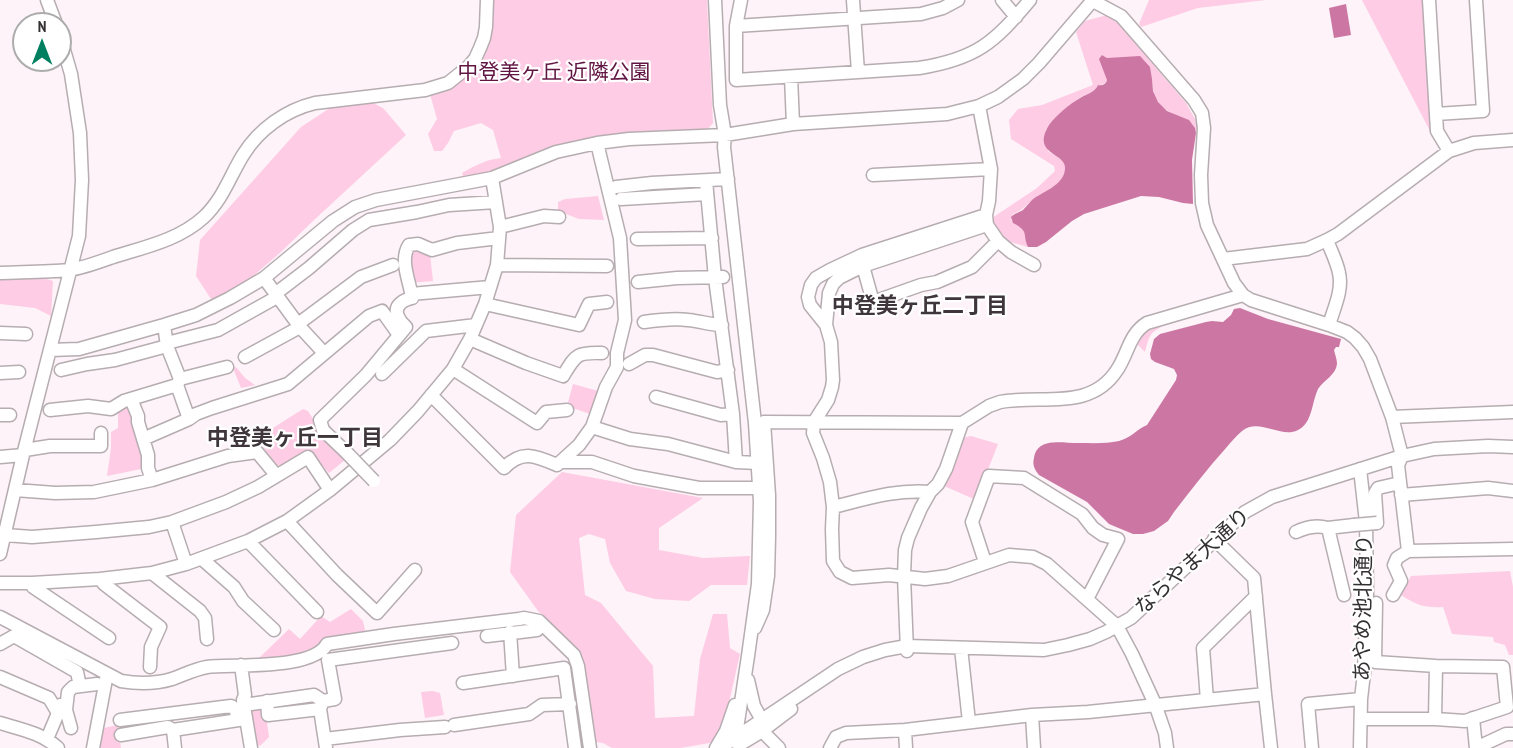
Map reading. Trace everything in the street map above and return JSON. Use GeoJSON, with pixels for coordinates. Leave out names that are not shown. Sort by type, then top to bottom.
{"type":"FeatureCollection","features":[{"type":"Feature","properties":{"kind":"street"},"geometry":{"type":"LineString","coordinates":[[0,273],[71,270],[162,242],[184,232],[205,216],[223,193],[251,144],[271,123],[288,113],[315,103],[426,90],[448,83],[475,59],[484,38],[487,0]]}},
{"type":"Feature","properties":{"kind":"street"},"geometry":{"type":"LineString","coordinates":[[715,0],[720,106],[755,423],[760,501],[758,584],[735,745]]}},
{"type":"Feature","properties":{"kind":"street"},"geometry":{"type":"LineString","coordinates":[[741,0],[736,26],[736,80],[939,65],[957,60],[988,44],[1003,32],[1030,0]]}},
{"type":"Feature","properties":{"kind":"street"},"geometry":{"type":"LineString","coordinates":[[853,0],[858,72]]}},
{"type":"Feature","properties":{"kind":"street"},"geometry":{"type":"LineString","coordinates":[[736,26],[928,13],[958,0]]}},
{"type":"Feature","properties":{"kind":"street"},"geometry":{"type":"LineString","coordinates":[[1002,0],[1016,17]]}},
{"type":"Feature","properties":{"kind":"street"},"geometry":{"type":"LineString","coordinates":[[50,350],[79,349],[196,315],[264,278],[333,221],[355,207],[376,200],[492,178],[556,153],[597,143],[629,139],[725,135],[793,124],[947,114],[979,106],[1023,79],[1040,63],[1092,0],[1121,16],[1194,100],[1202,113],[1204,128],[1202,203],[1207,225],[1234,283],[1243,295],[1265,306],[1347,332],[1363,347],[1370,359],[1392,417],[1400,461],[1400,489],[1408,551]]}},
{"type":"Feature","properties":{"kind":"street"},"geometry":{"type":"LineString","coordinates":[[1429,0],[1437,131],[1449,151]]}},
{"type":"Feature","properties":{"kind":"street"},"geometry":{"type":"LineString","coordinates":[[1436,114],[1483,111],[1476,0]]}},
{"type":"Feature","properties":{"kind":"street"},"geometry":{"type":"LineString","coordinates":[[0,554],[5,535],[5,513],[15,490],[79,236],[81,158],[76,103],[70,72]]}},
{"type":"Feature","properties":{"kind":"street"},"geometry":{"type":"LineString","coordinates":[[791,77],[793,124]]}},
{"type":"Feature","properties":{"kind":"street"},"geometry":{"type":"LineString","coordinates":[[979,106],[991,169],[986,220],[998,241],[1011,252],[1034,265]]}},
{"type":"Feature","properties":{"kind":"street"},"geometry":{"type":"LineString","coordinates":[[1223,259],[1307,249],[1327,240],[1449,151],[1474,143],[1513,140]]}},
{"type":"Feature","properties":{"kind":"street"},"geometry":{"type":"LineString","coordinates":[[431,395],[504,468],[520,456],[542,458],[557,465],[579,445],[592,426],[616,367],[625,320],[621,238],[597,143]]}},
{"type":"Feature","properties":{"kind":"street"},"geometry":{"type":"LineString","coordinates":[[873,175],[991,169]]}},
{"type":"Feature","properties":{"kind":"street"},"geometry":{"type":"LineString","coordinates":[[0,583],[100,579],[152,573],[186,564],[248,541],[287,521],[330,490],[390,440],[453,369],[470,339],[485,304],[497,265],[500,233],[492,178]]}},
{"type":"Feature","properties":{"kind":"street"},"geometry":{"type":"LineString","coordinates":[[707,194],[619,193],[652,183],[728,179]]}},
{"type":"Feature","properties":{"kind":"street"},"geometry":{"type":"LineString","coordinates":[[706,181],[719,278],[736,462]]}},
{"type":"Feature","properties":{"kind":"street"},"geometry":{"type":"LineString","coordinates":[[61,370],[115,360],[218,330],[276,295],[353,230],[369,220],[449,205],[496,202]]}},
{"type":"Feature","properties":{"kind":"street"},"geometry":{"type":"LineString","coordinates":[[374,481],[323,430],[320,420],[366,375],[406,327],[400,322],[397,309],[401,303],[412,298],[404,260],[409,245],[418,244],[432,250],[500,233],[521,216],[558,217]]}},
{"type":"Feature","properties":{"kind":"street"},"geometry":{"type":"LineString","coordinates":[[986,220],[863,266],[839,278],[833,284],[829,293],[826,325],[831,342],[834,380],[828,400],[814,422],[813,433],[830,482],[834,507],[832,557],[840,572],[856,578],[881,575],[925,579],[940,577],[1009,555],[1033,557],[1047,564],[1119,629],[1155,705],[1165,733],[1167,748]]}},
{"type":"Feature","properties":{"kind":"street"},"geometry":{"type":"LineString","coordinates":[[826,325],[808,301],[809,289],[816,278],[862,255],[986,220]]}},
{"type":"Feature","properties":{"kind":"street"},"geometry":{"type":"LineString","coordinates":[[637,239],[712,238]]}},
{"type":"Feature","properties":{"kind":"street"},"geometry":{"type":"LineString","coordinates":[[1327,240],[1338,268],[1340,280],[1339,293],[1329,325]]}},
{"type":"Feature","properties":{"kind":"street"},"geometry":{"type":"LineString","coordinates":[[863,266],[873,302],[921,285],[937,282],[972,267],[998,241]]}},
{"type":"Feature","properties":{"kind":"street"},"geometry":{"type":"LineString","coordinates":[[245,357],[299,326],[361,277],[393,265]]}},
{"type":"Feature","properties":{"kind":"street"},"geometry":{"type":"LineString","coordinates":[[497,265],[607,266]]}},
{"type":"Feature","properties":{"kind":"street"},"geometry":{"type":"LineString","coordinates":[[264,278],[299,326],[324,353]]}},
{"type":"Feature","properties":{"kind":"street"},"geometry":{"type":"LineString","coordinates":[[638,282],[677,278],[719,278]]}},
{"type":"Feature","properties":{"kind":"street"},"geometry":{"type":"LineString","coordinates":[[411,294],[490,287]]}},
{"type":"Feature","properties":{"kind":"street"},"geometry":{"type":"LineString","coordinates":[[750,640],[763,610],[768,576],[769,495],[764,422],[962,423],[989,406],[1000,402],[1070,398],[1092,392],[1105,384],[1119,367],[1134,334],[1147,323],[1243,295]]}},
{"type":"Feature","properties":{"kind":"street"},"geometry":{"type":"LineString","coordinates":[[485,304],[579,325],[590,304],[607,302]]}},
{"type":"Feature","properties":{"kind":"street"},"geometry":{"type":"LineString","coordinates":[[143,439],[196,414],[288,384],[369,316],[382,311],[399,335]]}},
{"type":"Feature","properties":{"kind":"street"},"geometry":{"type":"LineString","coordinates":[[644,322],[687,320],[722,325]]}},
{"type":"Feature","properties":{"kind":"street"},"geometry":{"type":"LineString","coordinates":[[164,326],[189,419]]}},
{"type":"Feature","properties":{"kind":"street"},"geometry":{"type":"LineString","coordinates":[[382,374],[426,331],[476,326]]}},
{"type":"Feature","properties":{"kind":"street"},"geometry":{"type":"LineString","coordinates":[[0,333],[26,334]]}},
{"type":"Feature","properties":{"kind":"street"},"geometry":{"type":"LineString","coordinates":[[470,339],[562,376],[577,356],[586,352],[602,353]]}},
{"type":"Feature","properties":{"kind":"street"},"geometry":{"type":"LineString","coordinates":[[629,364],[645,355],[653,355],[717,372],[728,370]]}},
{"type":"Feature","properties":{"kind":"street"},"geometry":{"type":"LineString","coordinates":[[50,410],[88,406],[111,409],[124,401],[227,367]]}},
{"type":"Feature","properties":{"kind":"street"},"geometry":{"type":"LineString","coordinates":[[453,369],[537,423],[546,412],[567,410]]}},
{"type":"Feature","properties":{"kind":"street"},"geometry":{"type":"LineString","coordinates":[[0,373],[19,372]]}},
{"type":"Feature","properties":{"kind":"street"},"geometry":{"type":"LineString","coordinates":[[656,397],[721,415],[733,414]]}},
{"type":"Feature","properties":{"kind":"street"},"geometry":{"type":"LineString","coordinates":[[131,399],[138,416],[152,480]]}},
{"type":"Feature","properties":{"kind":"street"},"geometry":{"type":"LineString","coordinates":[[1392,417],[1513,412]]}},
{"type":"Feature","properties":{"kind":"street"},"geometry":{"type":"LineString","coordinates":[[907,650],[905,550],[916,517],[946,469],[962,423]]}},
{"type":"Feature","properties":{"kind":"street"},"geometry":{"type":"LineString","coordinates":[[592,426],[630,439],[668,444],[736,462],[758,463]]}},
{"type":"Feature","properties":{"kind":"street"},"geometry":{"type":"LineString","coordinates":[[0,457],[24,452],[51,440],[101,446],[101,433]]}},
{"type":"Feature","properties":{"kind":"street","name":"ならやま大通り"},"geometry":{"type":"LineString","coordinates":[[907,650],[1044,650],[1090,639],[1119,629],[1217,542],[1245,512],[1272,496],[1360,473],[1434,449],[1513,447]]}},
{"type":"Feature","properties":{"kind":"street"},"geometry":{"type":"LineString","coordinates":[[15,490],[55,493],[94,492],[152,480],[228,456],[257,452],[276,475]]}},
{"type":"Feature","properties":{"kind":"street"},"geometry":{"type":"LineString","coordinates":[[1400,461],[1462,452],[1513,453]]}},
{"type":"Feature","properties":{"kind":"street"},"geometry":{"type":"LineString","coordinates":[[5,535],[32,537],[149,527],[172,522],[226,502],[258,487],[308,457],[330,490]]}},
{"type":"Feature","properties":{"kind":"street"},"geometry":{"type":"LineString","coordinates":[[561,462],[592,462],[634,476],[699,488],[759,488]]}},
{"type":"Feature","properties":{"kind":"street","name":"あやめ池北通り"},"geometry":{"type":"LineString","coordinates":[[1360,473],[1366,522],[1367,593],[1360,748]]}},
{"type":"Feature","properties":{"kind":"street"},"geometry":{"type":"LineString","coordinates":[[985,562],[972,522],[989,476],[1024,478],[1082,514],[1103,535],[1118,539],[1086,599]]}},
{"type":"Feature","properties":{"kind":"street"},"geometry":{"type":"LineString","coordinates":[[1296,532],[1308,527],[1328,528],[1377,523],[1375,493],[1378,488],[1488,488],[1513,491]]}},
{"type":"Feature","properties":{"kind":"street"},"geometry":{"type":"LineString","coordinates":[[834,507],[913,490],[930,492]]}},
{"type":"Feature","properties":{"kind":"street"},"geometry":{"type":"LineString","coordinates":[[287,521],[337,575],[377,613],[415,570]]}},
{"type":"Feature","properties":{"kind":"street"},"geometry":{"type":"LineString","coordinates":[[172,522],[186,564]]}},
{"type":"Feature","properties":{"kind":"street"},"geometry":{"type":"LineString","coordinates":[[1328,528],[1344,595]]}},
{"type":"Feature","properties":{"kind":"street"},"geometry":{"type":"LineString","coordinates":[[248,541],[317,612]]}},
{"type":"Feature","properties":{"kind":"street"},"geometry":{"type":"LineString","coordinates":[[1217,542],[1254,578],[1271,748]]}},
{"type":"Feature","properties":{"kind":"street"},"geometry":{"type":"LineString","coordinates":[[1393,595],[1401,581],[1394,565],[1397,558],[1408,551],[1513,549]]}},
{"type":"Feature","properties":{"kind":"street"},"geometry":{"type":"LineString","coordinates":[[202,559],[234,588],[243,601],[274,630]]}},
{"type":"Feature","properties":{"kind":"street"},"geometry":{"type":"LineString","coordinates":[[152,573],[200,611],[205,618],[207,639]]}},
{"type":"Feature","properties":{"kind":"street"},"geometry":{"type":"LineString","coordinates":[[100,579],[160,627],[151,647],[151,667]]}},
{"type":"Feature","properties":{"kind":"street"},"geometry":{"type":"LineString","coordinates":[[32,583],[33,587],[109,638]]}},
{"type":"Feature","properties":{"kind":"street"},"geometry":{"type":"LineString","coordinates":[[1207,700],[1203,648],[1256,596]]}},
{"type":"Feature","properties":{"kind":"street"},"geometry":{"type":"LineString","coordinates":[[1361,719],[1465,721],[1507,707],[1503,667],[1375,662],[1376,603]]}},
{"type":"Feature","properties":{"kind":"street"},"geometry":{"type":"LineString","coordinates":[[0,617],[121,681],[138,684],[169,680],[205,668],[285,663],[318,654],[327,644],[524,618],[539,621],[574,655],[578,666],[590,748]]}},
{"type":"Feature","properties":{"kind":"street"},"geometry":{"type":"LineString","coordinates":[[487,636],[537,630]]}},
{"type":"Feature","properties":{"kind":"street"},"geometry":{"type":"LineString","coordinates":[[510,632],[513,676]]}},
{"type":"Feature","properties":{"kind":"street"},"geometry":{"type":"LineString","coordinates":[[0,644],[14,636],[77,672],[80,686]]}},
{"type":"Feature","properties":{"kind":"street"},"geometry":{"type":"LineString","coordinates":[[321,705],[335,699],[328,660],[452,643]]}},
{"type":"Feature","properties":{"kind":"street"},"geometry":{"type":"LineString","coordinates":[[762,725],[777,709],[838,669],[885,650],[907,650]]}},
{"type":"Feature","properties":{"kind":"street"},"geometry":{"type":"LineString","coordinates":[[718,748],[735,745],[831,679],[872,661],[907,650]]}},
{"type":"Feature","properties":{"kind":"street"},"geometry":{"type":"LineString","coordinates":[[961,651],[969,722]]}},
{"type":"Feature","properties":{"kind":"street"},"geometry":{"type":"LineString","coordinates":[[63,664],[68,692],[69,719]]}},
{"type":"Feature","properties":{"kind":"street"},"geometry":{"type":"LineString","coordinates":[[241,665],[245,695],[242,719]]}},
{"type":"Feature","properties":{"kind":"street"},"geometry":{"type":"LineString","coordinates":[[1435,719],[1436,666]]}},
{"type":"Feature","properties":{"kind":"street"},"geometry":{"type":"LineString","coordinates":[[463,683],[564,668],[575,748]]}},
{"type":"Feature","properties":{"kind":"street"},"geometry":{"type":"LineString","coordinates":[[93,748],[107,674]]}},
{"type":"Feature","properties":{"kind":"street"},"geometry":{"type":"LineString","coordinates":[[746,674],[754,706],[762,725],[779,748]]}},
{"type":"Feature","properties":{"kind":"street"},"geometry":{"type":"LineString","coordinates":[[718,748],[746,674]]}},
{"type":"Feature","properties":{"kind":"street"},"geometry":{"type":"LineString","coordinates":[[0,677],[57,702],[69,719]]}},
{"type":"Feature","properties":{"kind":"street"},"geometry":{"type":"LineString","coordinates":[[68,692],[73,687],[97,684]]}},
{"type":"Feature","properties":{"kind":"street"},"geometry":{"type":"LineString","coordinates":[[751,692],[767,707],[777,709]]}},
{"type":"Feature","properties":{"kind":"street"},"geometry":{"type":"LineString","coordinates":[[830,748],[836,737],[846,733],[904,730],[1032,715],[1088,712],[1264,694]]}},
{"type":"Feature","properties":{"kind":"street"},"geometry":{"type":"LineString","coordinates":[[231,706],[236,700],[267,701],[314,695],[321,705],[326,746],[400,730],[449,726],[529,714],[542,705],[570,704]]}},
{"type":"Feature","properties":{"kind":"street"},"geometry":{"type":"LineString","coordinates":[[47,739],[58,713],[49,699]]}},
{"type":"Feature","properties":{"kind":"street"},"geometry":{"type":"LineString","coordinates":[[1312,748],[1308,704],[1361,699]]}},
{"type":"Feature","properties":{"kind":"street"},"geometry":{"type":"LineString","coordinates":[[120,720],[231,706],[236,709],[242,719],[251,748]]}},
{"type":"Feature","properties":{"kind":"street"},"geometry":{"type":"LineString","coordinates":[[166,714],[175,748]]}},
{"type":"Feature","properties":{"kind":"street"},"geometry":{"type":"LineString","coordinates":[[1032,715],[1035,748]]}},
{"type":"Feature","properties":{"kind":"street"},"geometry":{"type":"LineString","coordinates":[[1473,718],[1476,748],[1506,734],[1513,734]]}},
{"type":"Feature","properties":{"kind":"street"},"geometry":{"type":"LineString","coordinates":[[53,726],[69,719]]}},
{"type":"Feature","properties":{"kind":"street"},"geometry":{"type":"LineString","coordinates":[[121,735],[242,719]]}},
{"type":"Feature","properties":{"kind":"street"},"geometry":{"type":"LineString","coordinates":[[0,723],[34,733],[47,739],[58,748]]}},
{"type":"Feature","properties":{"kind":"street"},"geometry":{"type":"LineString","coordinates":[[904,730],[906,748]]}},
{"type":"Feature","properties":{"kind":"green space","name":"中登美ヶ丘 近隣公園"},"geometry":{"type":"Polygon","coordinates":[[[493,0],[707,0],[713,123],[707,130],[609,135],[546,151],[490,172],[463,176],[462,173],[476,165],[501,158],[493,130],[481,123],[454,131],[442,151],[434,151],[428,134],[437,119],[430,94],[460,81],[478,62],[492,29],[493,0]]]}},
{"type":"Feature","properties":{"kind":"green space"},"geometry":{"type":"Polygon","coordinates":[[[1149,0],[1266,0],[1198,8],[1141,27],[1139,24],[1149,0]]]}},
{"type":"Feature","properties":{"kind":"green space"},"geometry":{"type":"Polygon","coordinates":[[[1362,0],[1426,0],[1432,135],[1362,0]]]}},
{"type":"Feature","properties":{"kind":"green space"},"geometry":{"type":"Polygon","coordinates":[[[1107,15],[1116,21],[1186,103],[1195,119],[1196,133],[1188,120],[1159,103],[1154,93],[1152,79],[1120,58],[1107,58],[1102,55],[1107,80],[1098,85],[1093,92],[1079,98],[1065,109],[1055,118],[1046,132],[1048,151],[1063,161],[1066,169],[1061,181],[1013,214],[1011,220],[1024,231],[1028,247],[1003,240],[992,225],[992,218],[1037,188],[1055,171],[1054,166],[1011,139],[1009,120],[1018,109],[1042,105],[1093,85],[1076,32],[1085,21],[1107,15]]]}},
{"type":"Feature","properties":{"kind":"green space"},"geometry":{"type":"Polygon","coordinates":[[[367,100],[383,108],[406,135],[281,252],[231,295],[211,299],[196,276],[200,240],[301,127],[336,104],[367,100]]]}},
{"type":"Feature","properties":{"kind":"green space"},"geometry":{"type":"Polygon","coordinates":[[[598,196],[604,220],[579,219],[558,211],[558,202],[565,199],[598,196]]]}},
{"type":"Feature","properties":{"kind":"green space"},"geometry":{"type":"Polygon","coordinates":[[[412,249],[430,254],[433,281],[410,283],[409,254],[412,249]]]}},
{"type":"Feature","properties":{"kind":"green space"},"geometry":{"type":"Polygon","coordinates":[[[41,277],[53,281],[51,316],[35,308],[0,304],[0,278],[41,277]]]}},
{"type":"Feature","properties":{"kind":"green space"},"geometry":{"type":"Polygon","coordinates":[[[1231,303],[1232,305],[1163,326],[1150,336],[1145,352],[1135,342],[1141,333],[1150,327],[1231,303]]]}},
{"type":"Feature","properties":{"kind":"green space"},"geometry":{"type":"Polygon","coordinates":[[[236,367],[255,385],[241,388],[233,368],[236,367]]]}},
{"type":"Feature","properties":{"kind":"green space"},"geometry":{"type":"Polygon","coordinates":[[[573,384],[598,391],[590,414],[567,406],[573,384]]]}},
{"type":"Feature","properties":{"kind":"green space"},"geometry":{"type":"Polygon","coordinates":[[[127,405],[135,424],[146,468],[107,476],[111,432],[118,428],[118,409],[127,405]]]}},
{"type":"Feature","properties":{"kind":"green space"},"geometry":{"type":"Polygon","coordinates":[[[303,409],[308,411],[322,433],[345,460],[329,473],[308,449],[281,466],[275,465],[257,438],[303,409]]]}},
{"type":"Feature","properties":{"kind":"green space"},"geometry":{"type":"Polygon","coordinates":[[[971,436],[998,444],[976,500],[942,485],[962,438],[971,436]]]}},
{"type":"Feature","properties":{"kind":"green space"},"geometry":{"type":"Polygon","coordinates":[[[562,472],[703,498],[659,528],[659,550],[703,558],[750,556],[747,585],[711,585],[689,601],[655,599],[626,591],[610,563],[605,539],[589,534],[579,538],[585,595],[601,603],[653,666],[655,718],[694,716],[700,659],[713,614],[727,614],[730,648],[740,654],[728,707],[715,742],[681,748],[612,748],[596,742],[578,649],[538,611],[510,572],[516,515],[562,472]]]}},
{"type":"Feature","properties":{"kind":"green space"},"geometry":{"type":"Polygon","coordinates":[[[1510,571],[1513,587],[1513,655],[1509,655],[1505,645],[1494,642],[1493,637],[1452,634],[1443,607],[1421,605],[1401,595],[1411,576],[1510,571]]]}},
{"type":"Feature","properties":{"kind":"green space"},"geometry":{"type":"Polygon","coordinates":[[[351,609],[363,621],[366,635],[285,660],[256,661],[289,629],[300,639],[321,616],[330,622],[351,609]]]}},
{"type":"Feature","properties":{"kind":"green space"},"geometry":{"type":"Polygon","coordinates":[[[421,692],[440,693],[444,715],[425,718],[421,692]]]}},
{"type":"Feature","properties":{"kind":"green space"},"geometry":{"type":"Polygon","coordinates":[[[265,708],[269,737],[261,745],[253,747],[248,711],[265,708]]]}},
{"type":"Feature","properties":{"kind":"green space"},"geometry":{"type":"Polygon","coordinates":[[[118,725],[121,748],[95,748],[99,729],[118,725]]]}},
{"type":"Feature","properties":{"kind":"shaded area"},"geometry":{"type":"Polygon","coordinates":[[[1346,4],[1351,35],[1334,38],[1329,8],[1346,4]]]}},
{"type":"Feature","properties":{"kind":"shaded area"},"geometry":{"type":"Polygon","coordinates":[[[1102,55],[1107,58],[1140,56],[1150,67],[1153,91],[1158,102],[1167,111],[1189,120],[1195,128],[1192,160],[1193,204],[1141,196],[1084,214],[1046,242],[1037,247],[1028,247],[1024,231],[1013,223],[1011,217],[1062,179],[1065,167],[1063,161],[1047,149],[1044,136],[1049,125],[1063,110],[1093,91],[1098,85],[1106,83],[1099,59],[1102,55]]]}},
{"type":"Feature","properties":{"kind":"shaded area"},"geometry":{"type":"Polygon","coordinates":[[[1240,308],[1268,319],[1341,339],[1339,347],[1334,350],[1336,368],[1318,389],[1308,420],[1299,430],[1283,432],[1258,426],[1242,431],[1206,471],[1168,521],[1154,531],[1143,534],[1133,534],[1109,524],[1087,502],[1039,475],[1033,461],[1036,451],[1045,444],[1114,442],[1127,438],[1147,425],[1177,375],[1174,369],[1151,359],[1154,339],[1160,334],[1206,322],[1223,322],[1234,309],[1240,308]]]}},
{"type":"Feature","properties":{"kind":"district","name":"中登美ヶ丘二丁目"},"geometry":{"type":"Point","coordinates":[920,307]}},
{"type":"Feature","properties":{"kind":"district","name":"中登美ヶ丘一丁目"},"geometry":{"type":"Point","coordinates":[295,439]}}]}
